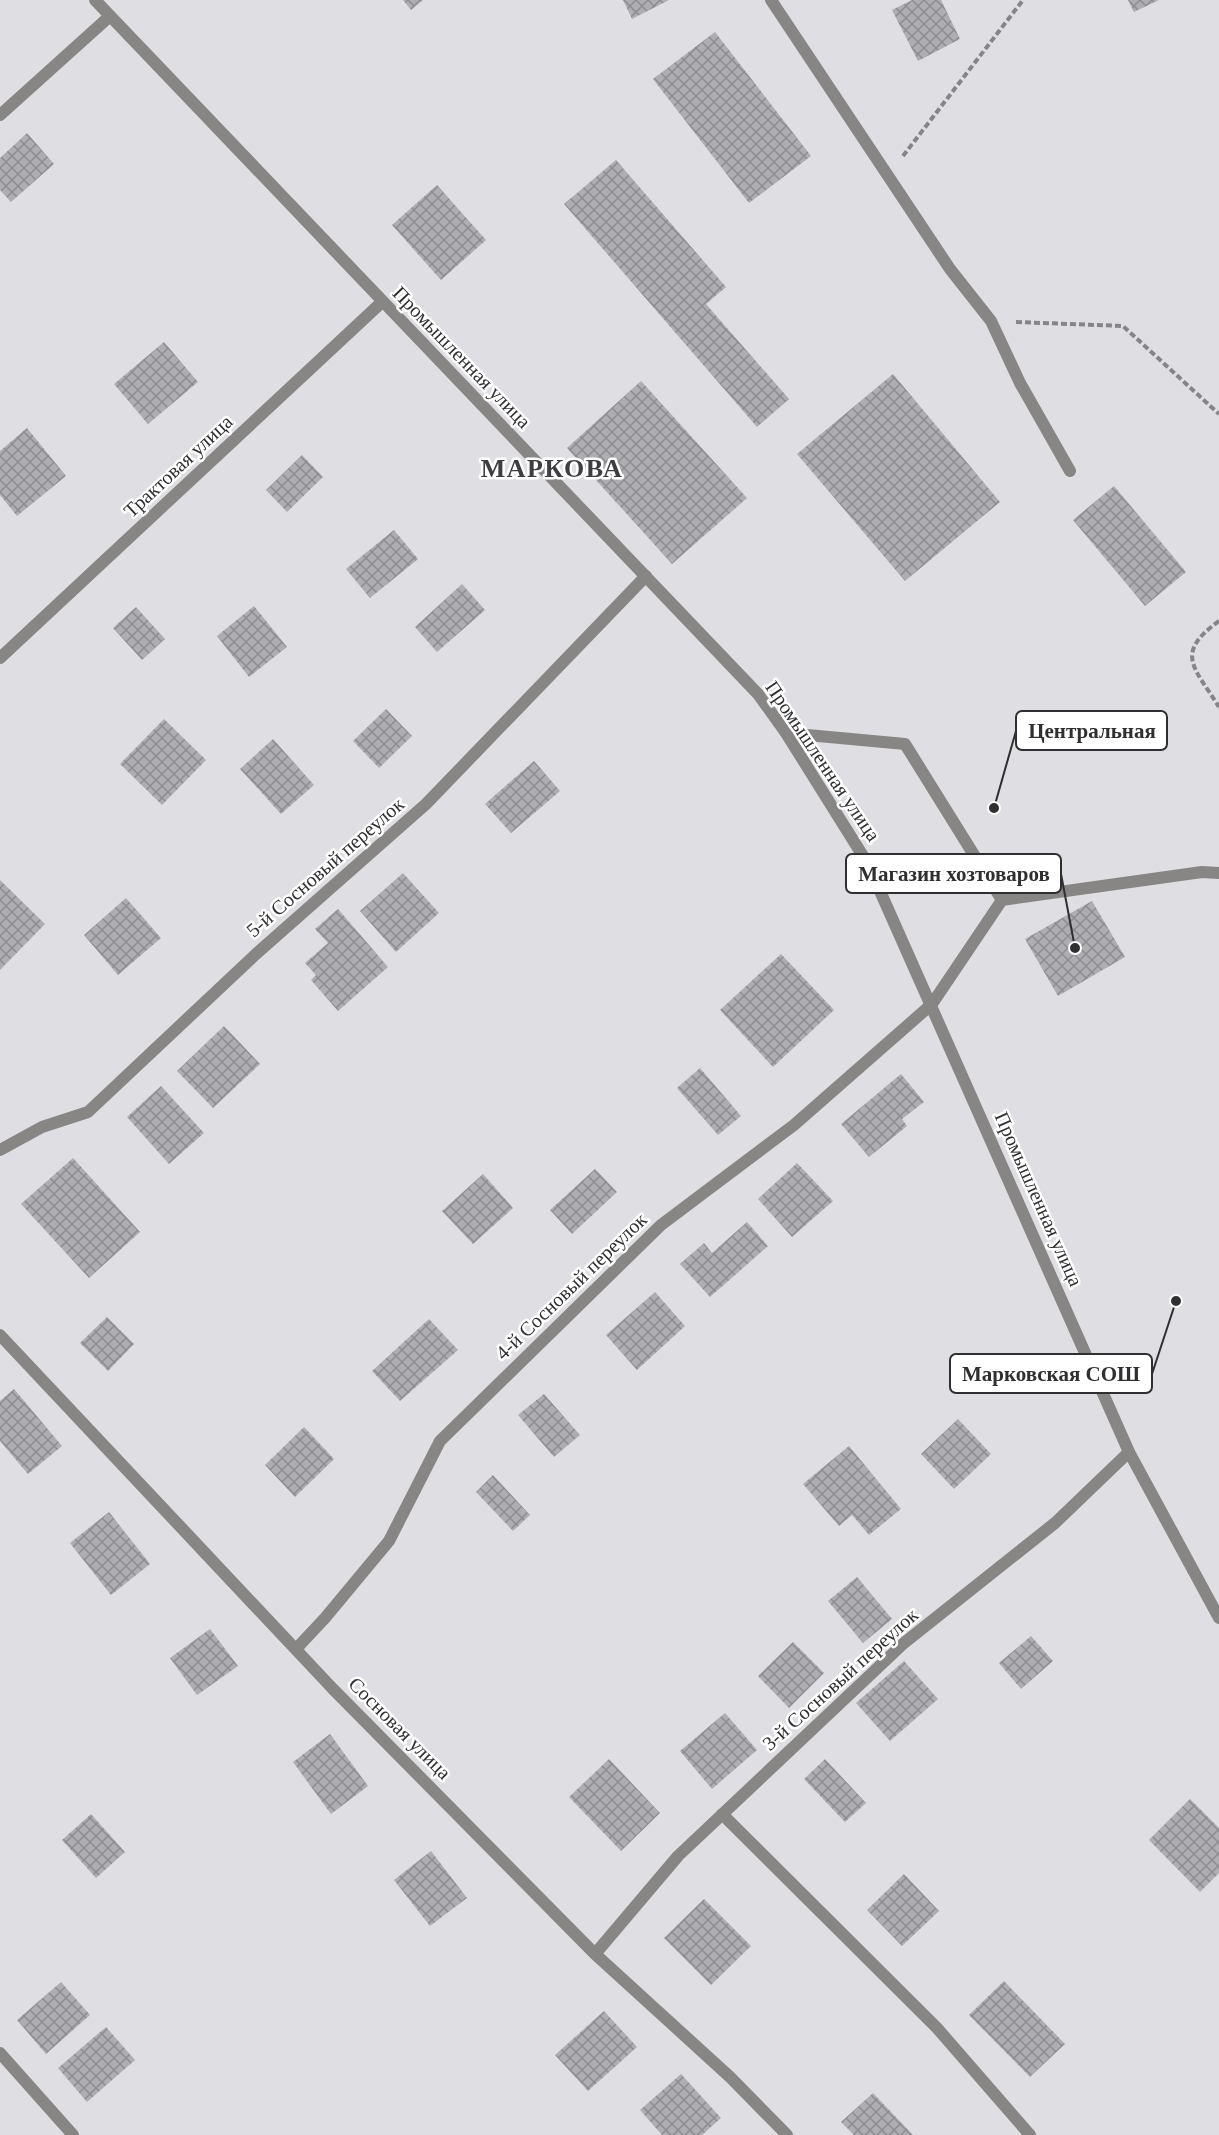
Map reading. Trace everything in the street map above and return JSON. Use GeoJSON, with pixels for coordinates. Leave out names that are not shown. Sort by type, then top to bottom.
{"type":"FeatureCollection","features":[{"type":"Feature","properties":{"kind":"street","name":"Промышленная улица"},"geometry":{"type":"LineString","coordinates":[[95,0],[758,694],[786,733],[868,864],[1129,1452],[1219,1618]]}},
{"type":"Feature","properties":{"kind":"street"},"geometry":{"type":"LineString","coordinates":[[771,0],[950,269],[991,321],[1020,383],[1070,471]]}},
{"type":"Feature","properties":{"kind":"street"},"geometry":{"type":"LineString","coordinates":[[0,115],[110,16]]}},
{"type":"Feature","properties":{"kind":"street","name":"Трактовая улица"},"geometry":{"type":"LineString","coordinates":[[0,658],[382,302]]}},
{"type":"Feature","properties":{"kind":"street","name":"5-й Сосновый переулок"},"geometry":{"type":"LineString","coordinates":[[0,1150],[42,1127],[88,1112],[256,954],[426,804],[646,576]]}},
{"type":"Feature","properties":{"kind":"street"},"geometry":{"type":"LineString","coordinates":[[786,733],[905,744],[1002,900],[1202,872],[1219,873]]}},
{"type":"Feature","properties":{"kind":"street","name":"4-й Сосновый переулок"},"geometry":{"type":"LineString","coordinates":[[296,1649],[389,1541],[440,1441],[661,1225],[794,1125],[932,1004],[1002,900]]}},
{"type":"Feature","properties":{"kind":"street","name":"Сосновая улица"},"geometry":{"type":"LineString","coordinates":[[0,1335],[296,1649],[595,1954],[730,2078],[787,2135]]}},
{"type":"Feature","properties":{"kind":"street","name":"3-й Сосновый переулок"},"geometry":{"type":"LineString","coordinates":[[595,1954],[678,1856],[722,1814],[904,1643],[1055,1523],[1129,1452]]}},
{"type":"Feature","properties":{"kind":"street"},"geometry":{"type":"LineString","coordinates":[[722,1814],[937,2028],[1030,2135]]}},
{"type":"Feature","properties":{"kind":"street"},"geometry":{"type":"LineString","coordinates":[[0,2053],[73,2135]]}},
{"type":"Feature","properties":{"kind":"path"},"geometry":{"type":"LineString","coordinates":[[888,175],[1023,0]]}},
{"type":"Feature","properties":{"kind":"path"},"geometry":{"type":"LineString","coordinates":[[991,321],[1123,327],[1219,414]]}},
{"type":"Feature","properties":{"kind":"path"},"geometry":{"type":"LineString","coordinates":[[1219,621],[1199,636],[1191,652],[1194,667],[1219,706]]}},
{"type":"Feature","properties":{"kind":"building"},"geometry":{"type":"Polygon","coordinates":[[[403,0],[423,0],[411,10],[403,0]]]}},
{"type":"Feature","properties":{"kind":"building"},"geometry":{"type":"Polygon","coordinates":[[[623,0],[669,0],[632,19],[623,0]]]}},
{"type":"Feature","properties":{"kind":"building"},"geometry":{"type":"Polygon","coordinates":[[[912,0],[941,0],[960,39],[918,61],[892,10],[912,0]]]}},
{"type":"Feature","properties":{"kind":"building"},"geometry":{"type":"Polygon","coordinates":[[[1128,0],[1159,0],[1134,12],[1128,0]]]}},
{"type":"Feature","properties":{"kind":"building"},"geometry":{"type":"Polygon","coordinates":[[[715,32],[811,156],[749,203],[653,79],[715,32]]]}},
{"type":"Feature","properties":{"kind":"building"},"geometry":{"type":"Polygon","coordinates":[[[27,133],[54,164],[11,202],[0,190],[0,158],[27,133]]]}},
{"type":"Feature","properties":{"kind":"building"},"geometry":{"type":"Polygon","coordinates":[[[616,160],[726,287],[706,304],[789,399],[757,427],[564,204],[616,160]]]}},
{"type":"Feature","properties":{"kind":"building"},"geometry":{"type":"Polygon","coordinates":[[[437,185],[486,240],[441,280],[392,225],[437,185]]]}},
{"type":"Feature","properties":{"kind":"building"},"geometry":{"type":"Polygon","coordinates":[[[164,342],[198,382],[148,424],[114,384],[164,342]]]}},
{"type":"Feature","properties":{"kind":"building"},"geometry":{"type":"Polygon","coordinates":[[[893,374],[1000,502],[905,581],[797,454],[893,374]]]}},
{"type":"Feature","properties":{"kind":"building"},"geometry":{"type":"Polygon","coordinates":[[[641,381],[747,498],[672,564],[567,448],[641,381]]]}},
{"type":"Feature","properties":{"kind":"building"},"geometry":{"type":"Polygon","coordinates":[[[27,428],[66,476],[17,516],[0,495],[0,451],[27,428]]]}},
{"type":"Feature","properties":{"kind":"building"},"geometry":{"type":"Polygon","coordinates":[[[302,455],[323,477],[287,512],[266,490],[302,455]]]}},
{"type":"Feature","properties":{"kind":"building"},"geometry":{"type":"Polygon","coordinates":[[[1114,486],[1186,572],[1145,606],[1073,520],[1114,486]]]}},
{"type":"Feature","properties":{"kind":"building"},"geometry":{"type":"Polygon","coordinates":[[[394,530],[418,559],[370,598],[346,569],[394,530]]]}},
{"type":"Feature","properties":{"kind":"building"},"geometry":{"type":"Polygon","coordinates":[[[462,584],[485,610],[437,652],[415,627],[462,584]]]}},
{"type":"Feature","properties":{"kind":"building"},"geometry":{"type":"Polygon","coordinates":[[[254,606],[287,647],[249,677],[217,636],[254,606]]]}},
{"type":"Feature","properties":{"kind":"building"},"geometry":{"type":"Polygon","coordinates":[[[136,607],[165,639],[142,660],[113,628],[136,607]]]}},
{"type":"Feature","properties":{"kind":"building"},"geometry":{"type":"Polygon","coordinates":[[[386,709],[412,736],[379,768],[353,741],[386,709]]]}},
{"type":"Feature","properties":{"kind":"building"},"geometry":{"type":"Polygon","coordinates":[[[164,719],[206,760],[162,805],[120,764],[164,719]]]}},
{"type":"Feature","properties":{"kind":"building"},"geometry":{"type":"Polygon","coordinates":[[[273,739],[314,785],[281,814],[240,769],[273,739]]]}},
{"type":"Feature","properties":{"kind":"building"},"geometry":{"type":"Polygon","coordinates":[[[534,761],[560,791],[511,833],[485,804],[534,761]]]}},
{"type":"Feature","properties":{"kind":"building"},"geometry":{"type":"Polygon","coordinates":[[[403,873],[439,913],[396,952],[360,911],[403,873]]]}},
{"type":"Feature","properties":{"kind":"building"},"geometry":{"type":"Polygon","coordinates":[[[0,880],[45,924],[0,970],[0,880]]]}},
{"type":"Feature","properties":{"kind":"building"},"geometry":{"type":"Polygon","coordinates":[[[126,898],[161,938],[118,975],[84,935],[126,898]]]}},
{"type":"Feature","properties":{"kind":"building"},"geometry":{"type":"Polygon","coordinates":[[[1092,901],[1125,957],[1058,996],[1025,939],[1092,901]]]}},
{"type":"Feature","properties":{"kind":"building"},"geometry":{"type":"Polygon","coordinates":[[[338,909],[388,967],[338,1011],[311,980],[316,975],[305,963],[328,943],[315,929],[338,909]]]}},
{"type":"Feature","properties":{"kind":"building"},"geometry":{"type":"Polygon","coordinates":[[[781,954],[834,1010],[773,1067],[720,1010],[781,954]]]}},
{"type":"Feature","properties":{"kind":"building"},"geometry":{"type":"Polygon","coordinates":[[[224,1026],[260,1064],[213,1108],[177,1071],[224,1026]]]}},
{"type":"Feature","properties":{"kind":"building"},"geometry":{"type":"Polygon","coordinates":[[[700,1068],[741,1116],[718,1135],[677,1088],[700,1068]]]}},
{"type":"Feature","properties":{"kind":"building"},"geometry":{"type":"Polygon","coordinates":[[[901,1074],[924,1102],[902,1119],[907,1126],[869,1157],[841,1124],[901,1074]]]}},
{"type":"Feature","properties":{"kind":"building"},"geometry":{"type":"Polygon","coordinates":[[[161,1086],[204,1133],[169,1164],[127,1117],[161,1086]]]}},
{"type":"Feature","properties":{"kind":"building"},"geometry":{"type":"Polygon","coordinates":[[[73,1158],[140,1232],[89,1278],[21,1204],[73,1158]]]}},
{"type":"Feature","properties":{"kind":"building"},"geometry":{"type":"Polygon","coordinates":[[[797,1163],[833,1201],[792,1237],[758,1199],[797,1163]]]}},
{"type":"Feature","properties":{"kind":"building"},"geometry":{"type":"Polygon","coordinates":[[[595,1169],[617,1192],[572,1234],[550,1210],[595,1169]]]}},
{"type":"Feature","properties":{"kind":"building"},"geometry":{"type":"Polygon","coordinates":[[[483,1174],[513,1208],[473,1244],[442,1211],[483,1174]]]}},
{"type":"Feature","properties":{"kind":"building"},"geometry":{"type":"Polygon","coordinates":[[[747,1222],[768,1246],[710,1297],[680,1264],[704,1243],[712,1253],[747,1222]]]}},
{"type":"Feature","properties":{"kind":"building"},"geometry":{"type":"Polygon","coordinates":[[[655,1292],[685,1326],[637,1370],[606,1335],[655,1292]]]}},
{"type":"Feature","properties":{"kind":"building"},"geometry":{"type":"Polygon","coordinates":[[[107,1317],[134,1344],[108,1371],[80,1343],[107,1317]]]}},
{"type":"Feature","properties":{"kind":"building"},"geometry":{"type":"Polygon","coordinates":[[[429,1319],[458,1350],[400,1401],[372,1371],[429,1319]]]}},
{"type":"Feature","properties":{"kind":"building"},"geometry":{"type":"Polygon","coordinates":[[[14,1389],[62,1446],[28,1474],[0,1441],[0,1401],[14,1389]]]}},
{"type":"Feature","properties":{"kind":"building"},"geometry":{"type":"Polygon","coordinates":[[[544,1394],[580,1435],[554,1457],[518,1415],[544,1394]]]}},
{"type":"Feature","properties":{"kind":"building"},"geometry":{"type":"Polygon","coordinates":[[[958,1419],[991,1454],[954,1489],[921,1454],[958,1419]]]}},
{"type":"Feature","properties":{"kind":"building"},"geometry":{"type":"Polygon","coordinates":[[[304,1427],[334,1459],[295,1497],[265,1465],[304,1427]]]}},
{"type":"Feature","properties":{"kind":"building"},"geometry":{"type":"Polygon","coordinates":[[[849,1446],[901,1509],[869,1535],[852,1515],[839,1526],[803,1484],[849,1446]]]}},
{"type":"Feature","properties":{"kind":"building"},"geometry":{"type":"Polygon","coordinates":[[[493,1475],[530,1515],[513,1531],[476,1492],[493,1475]]]}},
{"type":"Feature","properties":{"kind":"building"},"geometry":{"type":"Polygon","coordinates":[[[109,1512],[150,1564],[111,1595],[70,1543],[109,1512]]]}},
{"type":"Feature","properties":{"kind":"building"},"geometry":{"type":"Polygon","coordinates":[[[857,1577],[892,1619],[863,1643],[828,1601],[857,1577]]]}},
{"type":"Feature","properties":{"kind":"building"},"geometry":{"type":"Polygon","coordinates":[[[210,1629],[238,1666],[197,1695],[170,1658],[210,1629]]]}},
{"type":"Feature","properties":{"kind":"building"},"geometry":{"type":"Polygon","coordinates":[[[1031,1636],[1053,1661],[1021,1689],[999,1663],[1031,1636]]]}},
{"type":"Feature","properties":{"kind":"building"},"geometry":{"type":"Polygon","coordinates":[[[793,1642],[824,1673],[789,1708],[758,1676],[793,1642]]]}},
{"type":"Feature","properties":{"kind":"building"},"geometry":{"type":"Polygon","coordinates":[[[904,1661],[938,1699],[890,1741],[856,1703],[904,1661]]]}},
{"type":"Feature","properties":{"kind":"building"},"geometry":{"type":"Polygon","coordinates":[[[725,1713],[757,1750],[712,1789],[680,1751],[725,1713]]]}},
{"type":"Feature","properties":{"kind":"building"},"geometry":{"type":"Polygon","coordinates":[[[330,1734],[368,1786],[331,1814],[293,1762],[330,1734]]]}},
{"type":"Feature","properties":{"kind":"building"},"geometry":{"type":"Polygon","coordinates":[[[609,1759],[660,1813],[621,1851],[569,1797],[609,1759]]]}},
{"type":"Feature","properties":{"kind":"building"},"geometry":{"type":"Polygon","coordinates":[[[825,1759],[866,1803],[845,1822],[804,1779],[825,1759]]]}},
{"type":"Feature","properties":{"kind":"building"},"geometry":{"type":"Polygon","coordinates":[[[1190,1799],[1219,1828],[1219,1873],[1200,1892],[1149,1840],[1190,1799]]]}},
{"type":"Feature","properties":{"kind":"building"},"geometry":{"type":"Polygon","coordinates":[[[91,1814],[125,1852],[96,1878],[62,1840],[91,1814]]]}},
{"type":"Feature","properties":{"kind":"building"},"geometry":{"type":"Polygon","coordinates":[[[431,1851],[467,1898],[430,1926],[394,1880],[431,1851]]]}},
{"type":"Feature","properties":{"kind":"building"},"geometry":{"type":"Polygon","coordinates":[[[904,1874],[939,1911],[902,1946],[867,1910],[904,1874]]]}},
{"type":"Feature","properties":{"kind":"building"},"geometry":{"type":"Polygon","coordinates":[[[704,1899],[751,1946],[711,1985],[664,1938],[704,1899]]]}},
{"type":"Feature","properties":{"kind":"building"},"geometry":{"type":"Polygon","coordinates":[[[1004,1981],[1065,2044],[1030,2077],[969,2015],[1004,1981]]]}},
{"type":"Feature","properties":{"kind":"building"},"geometry":{"type":"Polygon","coordinates":[[[61,1982],[90,2015],[46,2054],[17,2020],[61,1982]]]}},
{"type":"Feature","properties":{"kind":"building"},"geometry":{"type":"Polygon","coordinates":[[[604,2011],[637,2047],[588,2091],[555,2055],[604,2011]]]}},
{"type":"Feature","properties":{"kind":"building"},"geometry":{"type":"Polygon","coordinates":[[[106,2027],[135,2060],[87,2102],[58,2068],[106,2027]]]}},
{"type":"Feature","properties":{"kind":"building"},"geometry":{"type":"Polygon","coordinates":[[[681,2074],[721,2118],[702,2135],[662,2135],[640,2110],[681,2074]]]}},
{"type":"Feature","properties":{"kind":"building"},"geometry":{"type":"Polygon","coordinates":[[[873,2093],[913,2135],[854,2135],[841,2122],[873,2093]]]}},
{"type":"Feature","properties":{"kind":"place","name":"Центральная"},"geometry":{"type":"Point","coordinates":[994,808]}},
{"type":"Feature","properties":{"kind":"place","name":"Магазин хозтоваров"},"geometry":{"type":"Point","coordinates":[1075,948]}},
{"type":"Feature","properties":{"kind":"place","name":"Марковская СОШ"},"geometry":{"type":"Point","coordinates":[1176,1301]}},
{"type":"Feature","properties":{"kind":"district","name":"МАРКОВА"},"geometry":{"type":"Point","coordinates":[552,468]}}]}
